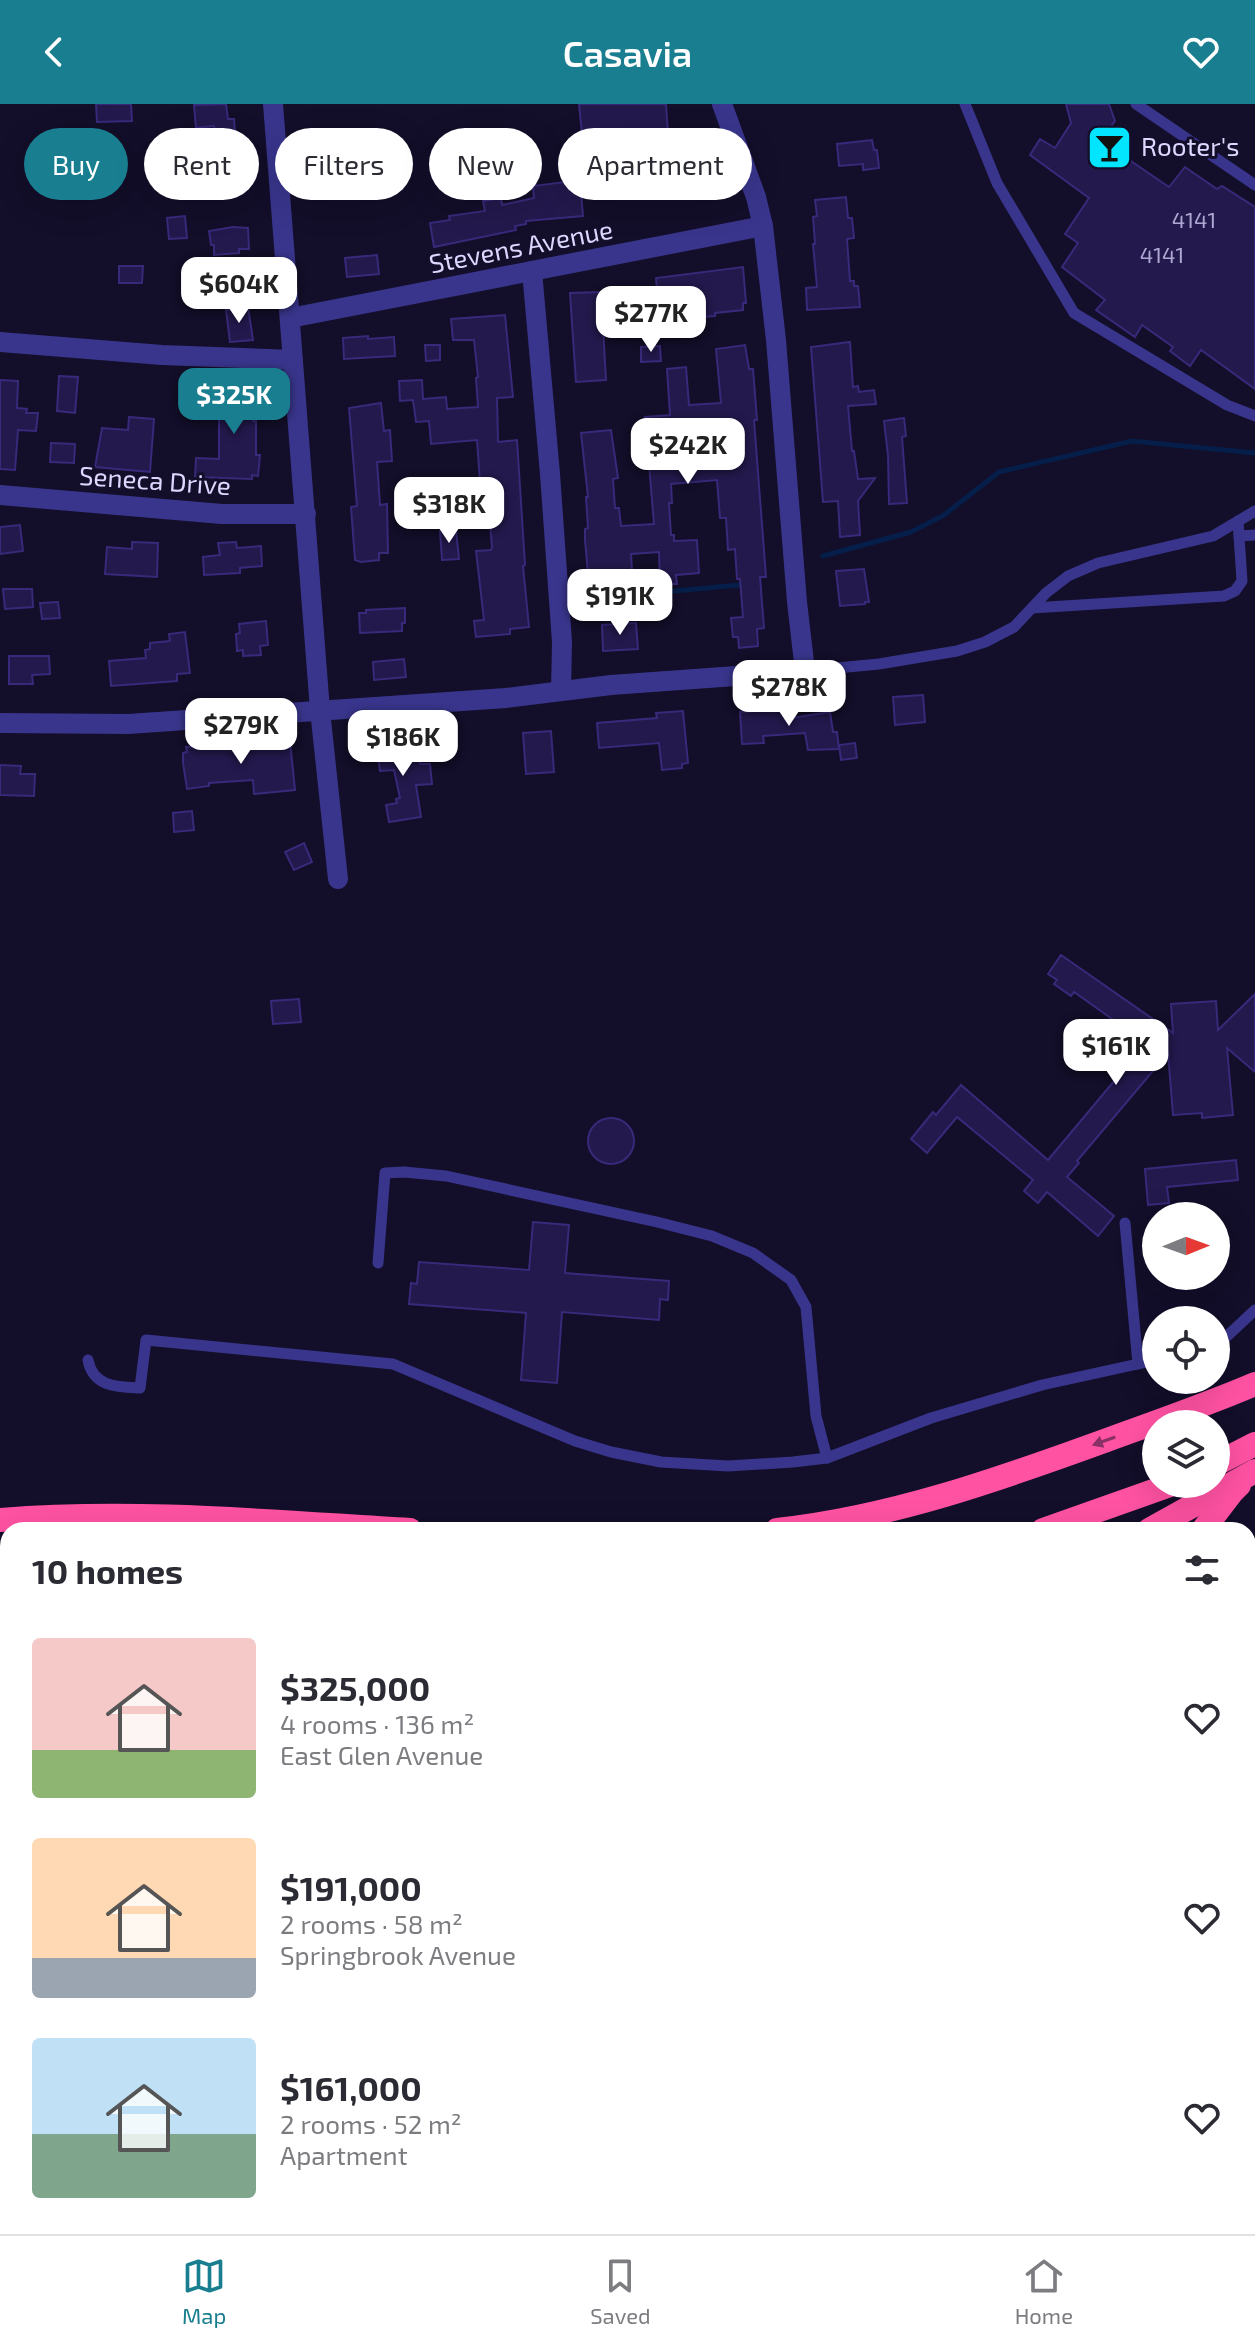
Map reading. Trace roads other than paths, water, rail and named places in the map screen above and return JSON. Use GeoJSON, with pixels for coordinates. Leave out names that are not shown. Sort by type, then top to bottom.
{"type":"FeatureCollection","features":[{"type":"Feature","properties":{"kind":"highway"},"geometry":{"type":"LineString","coordinates":[[831,1522],[904,1506],[992,1480],[1255,1384]]}},
{"type":"Feature","properties":{"kind":"highway"},"geometry":{"type":"LineString","coordinates":[[1230,1457],[1255,1444]]}},
{"type":"Feature","properties":{"kind":"highway"},"geometry":{"type":"LineString","coordinates":[[1163,1522],[1255,1471]]}},
{"type":"Feature","properties":{"kind":"highway"},"geometry":{"type":"LineString","coordinates":[[1209,1522],[1232,1492],[1255,1471]]}},
{"type":"Feature","properties":{"kind":"highway"},"geometry":{"type":"LineString","coordinates":[[1072,1522],[1142,1496]]}},
{"type":"Feature","properties":{"kind":"highway"},"geometry":{"type":"LineString","coordinates":[[0,1520],[57,1516],[188,1516],[283,1522]]}},
{"type":"Feature","properties":{"kind":"street"},"geometry":{"type":"LineString","coordinates":[[273,104],[320,710],[338,879]]}},
{"type":"Feature","properties":{"kind":"street"},"geometry":{"type":"LineString","coordinates":[[0,723],[128,724],[506,698],[611,685],[805,671],[763,226],[756,197],[722,104]]}},
{"type":"Feature","properties":{"kind":"street","name":"Stevens Avenue"},"geometry":{"type":"LineString","coordinates":[[290,318],[763,226]]}},
{"type":"Feature","properties":{"kind":"street"},"geometry":{"type":"LineString","coordinates":[[532,271],[561,627],[561,691]]}},
{"type":"Feature","properties":{"kind":"street"},"geometry":{"type":"LineString","coordinates":[[0,342],[162,355],[293,360]]}},
{"type":"Feature","properties":{"kind":"street","name":"Seneca Drive"},"geometry":{"type":"LineString","coordinates":[[0,495],[222,514],[306,514]]}},
{"type":"Feature","properties":{"kind":"lane"},"geometry":{"type":"LineString","coordinates":[[965,104],[997,183],[1074,313],[1227,405],[1255,416]]}},
{"type":"Feature","properties":{"kind":"lane"},"geometry":{"type":"LineString","coordinates":[[1136,104],[1255,184]]}},
{"type":"Feature","properties":{"kind":"lane"},"geometry":{"type":"LineString","coordinates":[[805,671],[879,664],[957,651],[985,642],[1014,627],[1046,593],[1068,576],[1098,563],[1213,536],[1255,511]]}},
{"type":"Feature","properties":{"kind":"lane"},"geometry":{"type":"LineString","coordinates":[[1032,608],[1224,596],[1235,591],[1242,581],[1238,521]]}},
{"type":"Feature","properties":{"kind":"lane"},"geometry":{"type":"LineString","coordinates":[[1239,536],[1255,535]]}},
{"type":"Feature","properties":{"kind":"lane"},"geometry":{"type":"LineString","coordinates":[[378,1263],[385,1173],[404,1172],[446,1176],[657,1222],[712,1236],[753,1253],[791,1280],[806,1307],[816,1416],[827,1458]]}},
{"type":"Feature","properties":{"kind":"lane"},"geometry":{"type":"LineString","coordinates":[[1125,1223],[1138,1364]]}},
{"type":"Feature","properties":{"kind":"lane"},"geometry":{"type":"LineString","coordinates":[[1230,1333],[1255,1310]]}},
{"type":"Feature","properties":{"kind":"lane"},"geometry":{"type":"LineString","coordinates":[[88,1360],[90,1370],[98,1381],[118,1387],[140,1388],[146,1340],[393,1364],[575,1441],[611,1452],[661,1462],[728,1466],[827,1458],[959,1410],[1042,1385],[1142,1363]]}},
{"type":"Feature","properties":{"kind":"waterway"},"geometry":{"type":"LineString","coordinates":[[823,556],[911,532],[944,515],[999,472],[1132,441],[1255,453]]}},
{"type":"Feature","properties":{"kind":"waterway"},"geometry":{"type":"LineString","coordinates":[[584,607],[610,597],[739,585]]}},
{"type":"Feature","properties":{"kind":"place","name":"Rooter's"},"geometry":{"type":"Point","coordinates":[1110,147]}}]}
